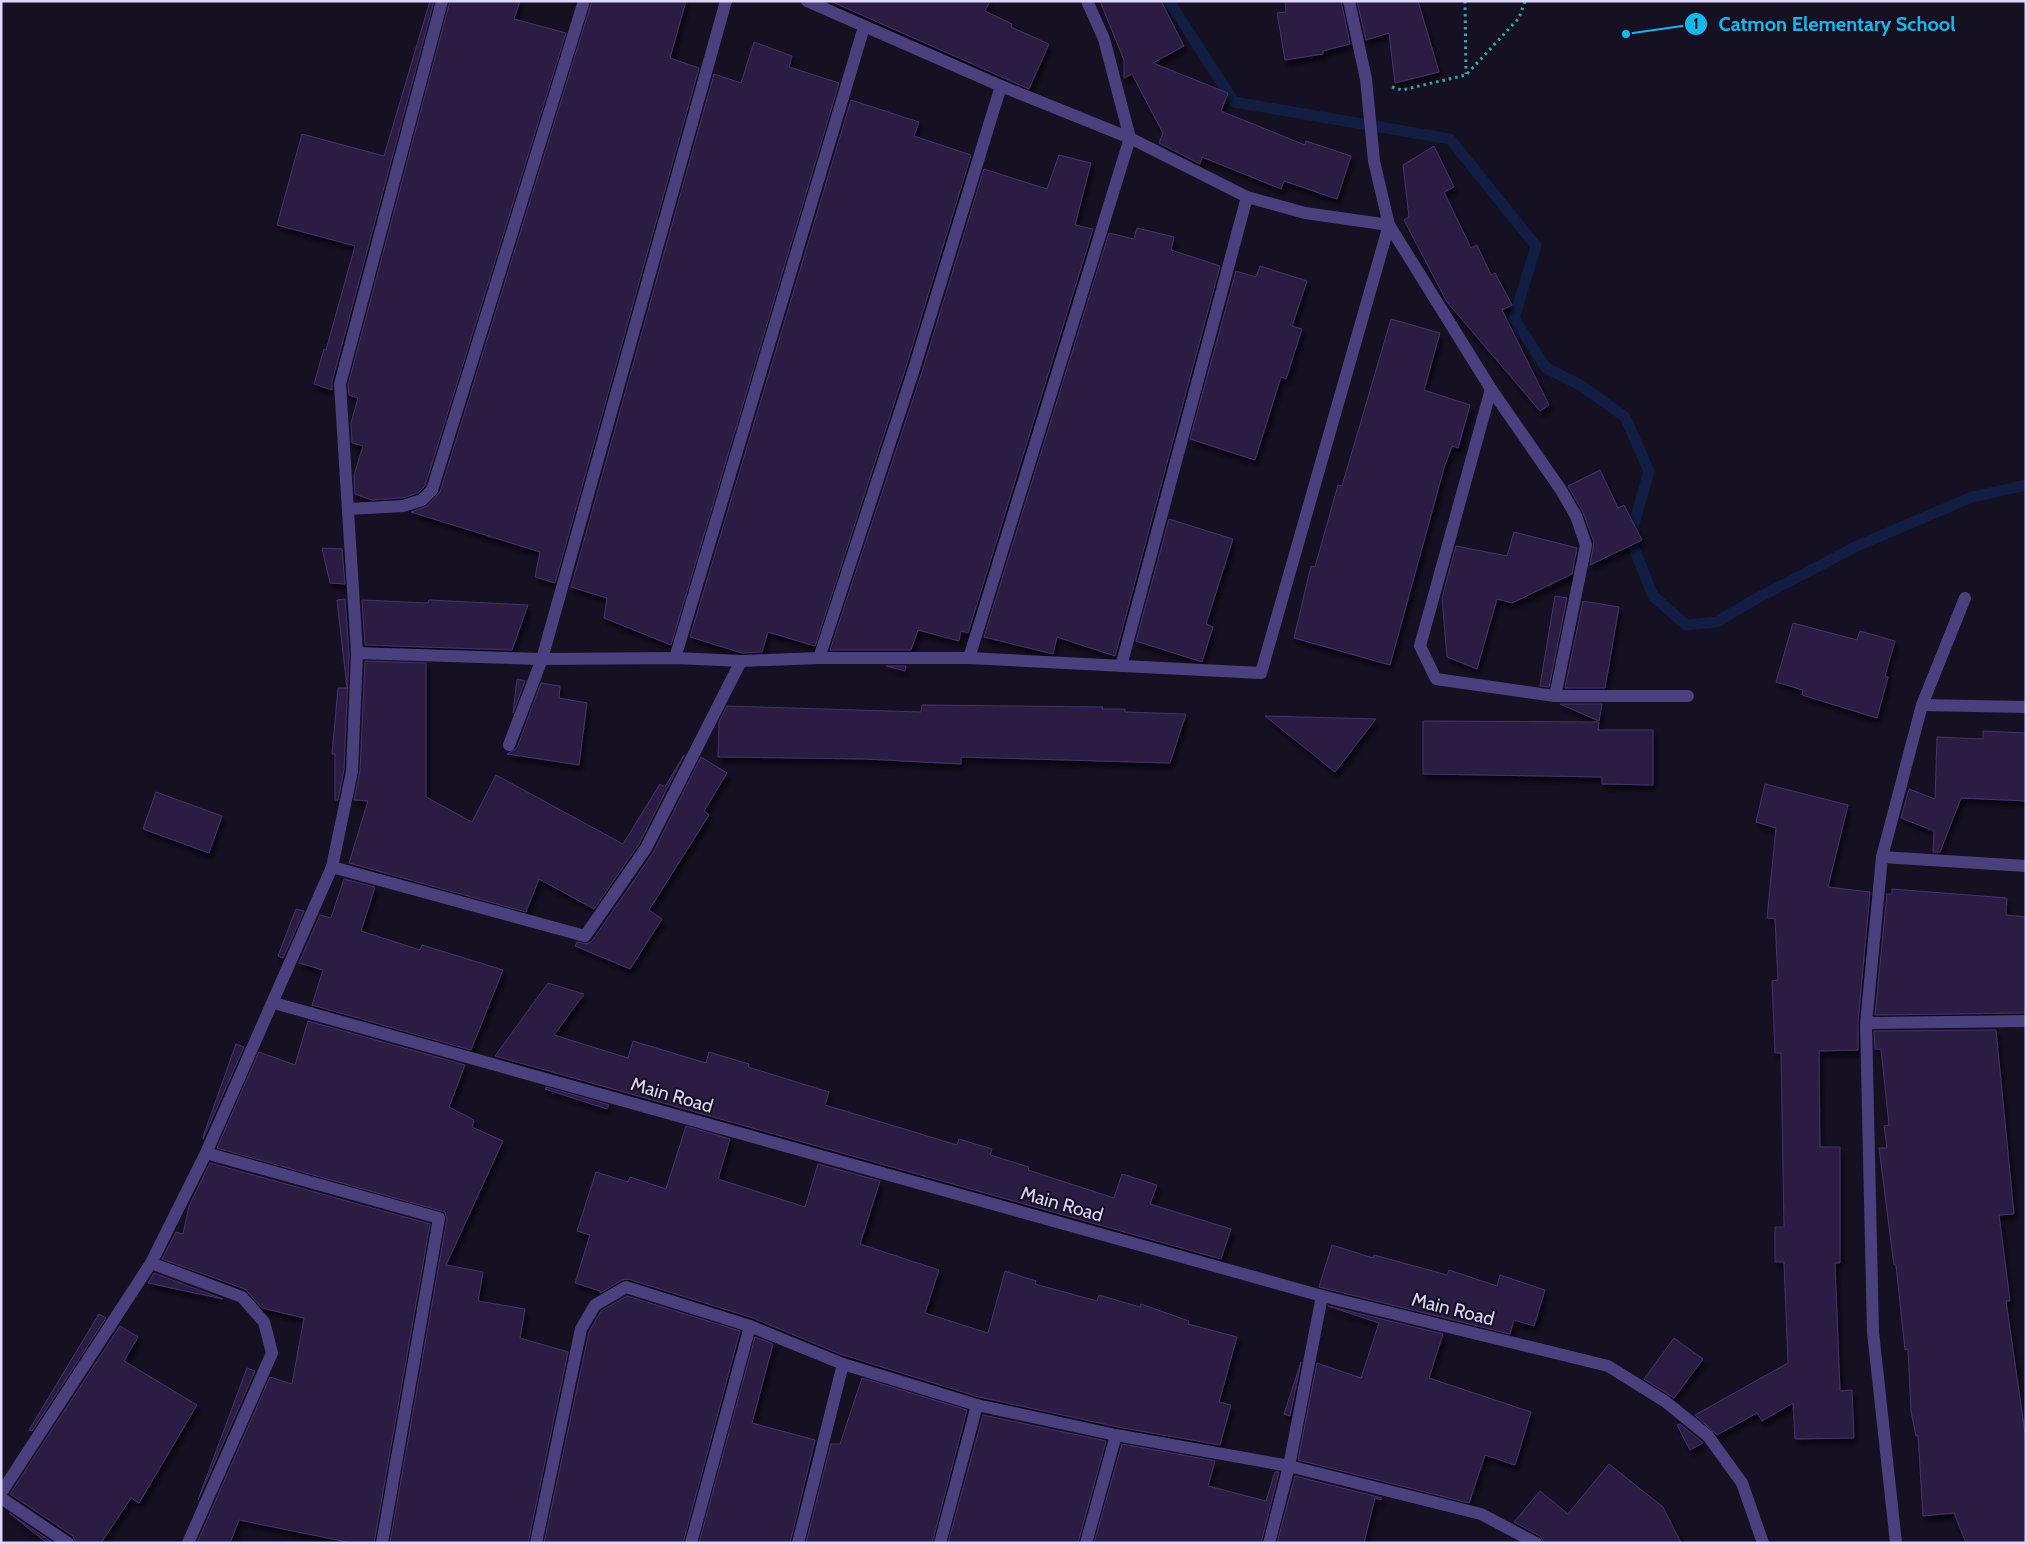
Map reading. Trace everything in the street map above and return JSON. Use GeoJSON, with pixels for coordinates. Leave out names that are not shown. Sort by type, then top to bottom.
{"type":"FeatureCollection","features":[{"type":"Feature","properties":{"kind":"street"},"geometry":{"type":"LineString","coordinates":[[1,1493],[151,1263],[206,1154],[274,1003],[332,867],[352,772],[357,653],[340,384],[442,1]]}},
{"type":"Feature","properties":{"kind":"street"},"geometry":{"type":"LineString","coordinates":[[348,509],[403,506],[422,500],[432,490],[584,1]]}},
{"type":"Feature","properties":{"kind":"street"},"geometry":{"type":"LineString","coordinates":[[509,745],[542,659],[726,1]]}},
{"type":"Feature","properties":{"kind":"street"},"geometry":{"type":"LineString","coordinates":[[807,1],[1001,86],[1130,138],[1247,197],[1305,213],[1389,225]]}},
{"type":"Feature","properties":{"kind":"street"},"geometry":{"type":"LineString","coordinates":[[969,658],[1130,138],[1104,39],[1087,1]]}},
{"type":"Feature","properties":{"kind":"street"},"geometry":{"type":"LineString","coordinates":[[1349,1],[1366,79],[1374,161],[1389,225],[1491,389],[1561,490],[1576,516],[1586,545],[1555,696]]}},
{"type":"Feature","properties":{"kind":"street"},"geometry":{"type":"LineString","coordinates":[[675,658],[864,27]]}},
{"type":"Feature","properties":{"kind":"street"},"geometry":{"type":"LineString","coordinates":[[819,658],[914,372],[1001,86]]}},
{"type":"Feature","properties":{"kind":"street"},"geometry":{"type":"LineString","coordinates":[[1121,666],[1247,197]]}},
{"type":"Feature","properties":{"kind":"street"},"geometry":{"type":"LineString","coordinates":[[357,653],[542,659],[675,658],[741,661],[819,658],[969,658],[1261,673],[1389,225]]}},
{"type":"Feature","properties":{"kind":"street"},"geometry":{"type":"LineString","coordinates":[[1491,389],[1420,646],[1436,679],[1555,696],[1688,696]]}},
{"type":"Feature","properties":{"kind":"street"},"geometry":{"type":"LineString","coordinates":[[1896,1543],[1873,1332],[1866,1023],[1882,856],[1922,705],[1965,598]]}},
{"type":"Feature","properties":{"kind":"street"},"geometry":{"type":"LineString","coordinates":[[332,867],[584,936],[646,848],[741,661]]}},
{"type":"Feature","properties":{"kind":"street"},"geometry":{"type":"LineString","coordinates":[[1922,705],[2026,707]]}},
{"type":"Feature","properties":{"kind":"street"},"geometry":{"type":"LineString","coordinates":[[1882,856],[2026,866]]}},
{"type":"Feature","properties":{"kind":"street","name":"Main Road"},"geometry":{"type":"LineString","coordinates":[[274,1003],[1322,1296],[1608,1366],[1666,1402],[1708,1436],[1742,1483],[1763,1543]]}},
{"type":"Feature","properties":{"kind":"street"},"geometry":{"type":"LineString","coordinates":[[1866,1023],[2026,1021]]}},
{"type":"Feature","properties":{"kind":"street"},"geometry":{"type":"LineString","coordinates":[[206,1154],[439,1218],[382,1543]]}},
{"type":"Feature","properties":{"kind":"street"},"geometry":{"type":"LineString","coordinates":[[151,1263],[242,1298],[264,1322],[272,1353],[188,1543]]}},
{"type":"Feature","properties":{"kind":"street"},"geometry":{"type":"LineString","coordinates":[[536,1543],[581,1329],[595,1305],[626,1287],[750,1326],[844,1364],[977,1405],[1116,1435],[1288,1466],[1481,1514],[1536,1543]]}},
{"type":"Feature","properties":{"kind":"street"},"geometry":{"type":"LineString","coordinates":[[1269,1543],[1288,1466],[1322,1296]]}},
{"type":"Feature","properties":{"kind":"street"},"geometry":{"type":"LineString","coordinates":[[691,1543],[750,1326]]}},
{"type":"Feature","properties":{"kind":"street"},"geometry":{"type":"LineString","coordinates":[[798,1543],[844,1364]]}},
{"type":"Feature","properties":{"kind":"street"},"geometry":{"type":"LineString","coordinates":[[940,1543],[977,1405]]}},
{"type":"Feature","properties":{"kind":"street"},"geometry":{"type":"LineString","coordinates":[[1086,1543],[1116,1435]]}},
{"type":"Feature","properties":{"kind":"street"},"geometry":{"type":"LineString","coordinates":[[1,1498],[68,1543]]}},
{"type":"Feature","properties":{"kind":"path"},"geometry":{"type":"LineString","coordinates":[[1465,1],[1466,75]]}},
{"type":"Feature","properties":{"kind":"path"},"geometry":{"type":"LineString","coordinates":[[1366,79],[1402,90],[1466,75],[1518,18],[1525,1]]}},
{"type":"Feature","properties":{"kind":"building"},"geometry":{"type":"Polygon","coordinates":[[[430,1],[434,1],[332,382],[332,390],[314,384],[324,349],[326,350],[355,246],[277,225],[302,134],[384,156],[430,1]]]}},
{"type":"Feature","properties":{"kind":"building"},"geometry":{"type":"Polygon","coordinates":[[[450,1],[520,1],[514,19],[566,33],[425,486],[418,493],[402,498],[372,500],[355,494],[354,475],[363,446],[352,443],[351,423],[358,398],[349,395],[348,385],[450,1]]]}},
{"type":"Feature","properties":{"kind":"building"},"geometry":{"type":"Polygon","coordinates":[[[592,1],[686,1],[670,58],[699,68],[555,583],[535,577],[540,552],[411,512],[427,506],[440,492],[592,1]]]}},
{"type":"Feature","properties":{"kind":"building"},"geometry":{"type":"Polygon","coordinates":[[[830,1],[990,1],[985,11],[1012,24],[1011,27],[1049,44],[1029,89],[830,1]]]}},
{"type":"Feature","properties":{"kind":"building"},"geometry":{"type":"Polygon","coordinates":[[[1100,1],[1161,1],[1184,46],[1153,63],[1228,93],[1221,111],[1305,145],[1306,141],[1351,156],[1337,199],[1284,181],[1281,189],[1202,157],[1200,164],[1159,143],[1163,133],[1132,74],[1124,78],[1124,60],[1100,1]]]}},
{"type":"Feature","properties":{"kind":"building"},"geometry":{"type":"Polygon","coordinates":[[[1285,1],[1341,1],[1350,44],[1323,51],[1323,54],[1285,60],[1277,13],[1286,12],[1285,1]]]}},
{"type":"Feature","properties":{"kind":"building"},"geometry":{"type":"Polygon","coordinates":[[[1357,1],[1418,1],[1439,72],[1395,83],[1389,33],[1366,40],[1357,1]]]}},
{"type":"Feature","properties":{"kind":"building"},"geometry":{"type":"Polygon","coordinates":[[[754,42],[792,56],[789,67],[839,83],[671,645],[604,618],[607,598],[571,587],[714,74],[741,83],[754,42]]]}},
{"type":"Feature","properties":{"kind":"building"},"geometry":{"type":"Polygon","coordinates":[[[851,100],[919,122],[914,136],[971,155],[905,370],[815,646],[768,632],[762,652],[742,653],[690,637],[851,100]]]}},
{"type":"Feature","properties":{"kind":"building"},"geometry":{"type":"Polygon","coordinates":[[[1434,146],[1454,187],[1444,192],[1471,248],[1477,245],[1491,275],[1495,273],[1512,305],[1502,310],[1549,405],[1540,411],[1447,302],[1404,220],[1409,217],[1403,165],[1434,146]]]}},
{"type":"Feature","properties":{"kind":"building"},"geometry":{"type":"Polygon","coordinates":[[[1059,155],[1091,163],[1075,225],[1093,229],[968,633],[961,631],[959,641],[918,630],[911,650],[830,650],[921,375],[984,169],[1047,189],[1059,155]]]}},
{"type":"Feature","properties":{"kind":"building"},"geometry":{"type":"Polygon","coordinates":[[[1137,228],[1174,237],[1171,250],[1220,266],[1115,656],[1057,637],[1053,654],[984,637],[1109,233],[1134,239],[1137,228]]]}},
{"type":"Feature","properties":{"kind":"building"},"geometry":{"type":"Polygon","coordinates":[[[1260,266],[1307,281],[1292,326],[1302,329],[1286,379],[1281,377],[1255,460],[1190,439],[1236,271],[1256,277],[1260,266]]]}},
{"type":"Feature","properties":{"kind":"building"},"geometry":{"type":"Polygon","coordinates":[[[1391,319],[1440,333],[1424,390],[1470,405],[1458,448],[1452,446],[1444,468],[1390,665],[1294,638],[1311,566],[1315,567],[1338,485],[1342,486],[1391,319]]]}},
{"type":"Feature","properties":{"kind":"building"},"geometry":{"type":"Polygon","coordinates":[[[1600,470],[1618,508],[1624,505],[1642,540],[1590,565],[1594,542],[1583,512],[1568,486],[1600,470]]]}},
{"type":"Feature","properties":{"kind":"building"},"geometry":{"type":"Polygon","coordinates":[[[1169,519],[1233,539],[1206,624],[1213,627],[1202,662],[1136,641],[1169,519]]]}},
{"type":"Feature","properties":{"kind":"building"},"geometry":{"type":"Polygon","coordinates":[[[1514,532],[1577,548],[1572,574],[1512,603],[1497,599],[1477,669],[1447,657],[1442,598],[1456,546],[1507,556],[1514,532]]]}},
{"type":"Feature","properties":{"kind":"building"},"geometry":{"type":"Polygon","coordinates":[[[322,548],[342,549],[345,584],[330,583],[322,548]]]}},
{"type":"Feature","properties":{"kind":"building"},"geometry":{"type":"Polygon","coordinates":[[[1555,596],[1567,598],[1549,687],[1540,686],[1555,596]]]}},
{"type":"Feature","properties":{"kind":"building"},"geometry":{"type":"Polygon","coordinates":[[[345,599],[349,653],[344,770],[338,800],[335,800],[335,754],[332,754],[338,688],[347,688],[337,600],[345,599]]]}},
{"type":"Feature","properties":{"kind":"building"},"geometry":{"type":"Polygon","coordinates":[[[362,600],[428,603],[429,600],[528,605],[512,650],[365,645],[362,600]]]}},
{"type":"Feature","properties":{"kind":"building"},"geometry":{"type":"Polygon","coordinates":[[[1583,601],[1619,607],[1605,688],[1565,688],[1583,601]]]}},
{"type":"Feature","properties":{"kind":"building"},"geometry":{"type":"Polygon","coordinates":[[[1793,623],[1857,640],[1860,631],[1895,641],[1885,676],[1888,677],[1877,718],[1802,695],[1803,690],[1776,682],[1793,623]]]}},
{"type":"Feature","properties":{"kind":"building"},"geometry":{"type":"Polygon","coordinates":[[[365,661],[426,663],[426,797],[472,822],[496,775],[623,844],[660,784],[665,787],[684,755],[639,844],[594,909],[539,879],[526,912],[349,863],[368,801],[354,800],[360,771],[365,661]]]}},
{"type":"Feature","properties":{"kind":"building"},"geometry":{"type":"Polygon","coordinates":[[[886,666],[906,666],[905,671],[886,666]]]}},
{"type":"Feature","properties":{"kind":"building"},"geometry":{"type":"Polygon","coordinates":[[[517,679],[525,681],[513,713],[517,679]]]}},
{"type":"Feature","properties":{"kind":"building"},"geometry":{"type":"Polygon","coordinates":[[[541,683],[560,686],[559,698],[587,703],[579,765],[507,754],[517,748],[541,683]]]}},
{"type":"Feature","properties":{"kind":"building"},"geometry":{"type":"Polygon","coordinates":[[[1560,704],[1602,704],[1599,721],[1560,704]]]}},
{"type":"Feature","properties":{"kind":"building"},"geometry":{"type":"Polygon","coordinates":[[[922,705],[1103,707],[1102,709],[1125,709],[1125,712],[1186,714],[1170,763],[961,757],[961,764],[865,759],[718,757],[719,722],[727,706],[921,712],[922,705]]]}},
{"type":"Feature","properties":{"kind":"building"},"geometry":{"type":"Polygon","coordinates":[[[1265,716],[1376,719],[1335,772],[1265,716]]]}},
{"type":"Feature","properties":{"kind":"building"},"geometry":{"type":"Polygon","coordinates":[[[1423,721],[1599,722],[1598,730],[1653,730],[1653,785],[1602,784],[1602,777],[1423,774],[1423,721]]]}},
{"type":"Feature","properties":{"kind":"building"},"geometry":{"type":"Polygon","coordinates":[[[1983,731],[2026,733],[2026,801],[1961,798],[1940,852],[1933,852],[1934,831],[1901,818],[1909,789],[1935,799],[1937,737],[1983,739],[1983,731]]]}},
{"type":"Feature","properties":{"kind":"building"},"geometry":{"type":"Polygon","coordinates":[[[701,757],[727,773],[704,811],[709,815],[649,910],[662,919],[630,969],[575,946],[577,942],[587,944],[592,941],[653,853],[701,757]]]}},
{"type":"Feature","properties":{"kind":"building"},"geometry":{"type":"Polygon","coordinates":[[[1765,784],[1848,805],[1828,887],[1870,892],[1858,1022],[1858,1050],[1819,1051],[1820,1147],[1840,1147],[1840,1263],[1835,1263],[1840,1391],[1852,1390],[1854,1438],[1795,1439],[1793,1403],[1762,1421],[1757,1413],[1717,1435],[1695,1415],[1788,1363],[1784,1262],[1775,1262],[1775,1227],[1784,1227],[1781,1053],[1775,1053],[1772,981],[1778,980],[1775,919],[1767,918],[1776,828],[1756,822],[1765,784]]]}},
{"type":"Feature","properties":{"kind":"building"},"geometry":{"type":"Polygon","coordinates":[[[156,792],[222,816],[209,853],[143,829],[156,792]]]}},
{"type":"Feature","properties":{"kind":"building"},"geometry":{"type":"Polygon","coordinates":[[[344,879],[375,887],[361,931],[420,950],[422,945],[503,970],[471,1050],[312,1005],[323,970],[299,963],[320,915],[331,918],[344,879]]]}},
{"type":"Feature","properties":{"kind":"building"},"geometry":{"type":"Polygon","coordinates":[[[1892,889],[2007,898],[2006,915],[2026,917],[2026,1013],[1875,1015],[1887,894],[1892,894],[1892,889]]]}},
{"type":"Feature","properties":{"kind":"building"},"geometry":{"type":"Polygon","coordinates":[[[296,909],[304,911],[283,958],[278,956],[296,909]]]}},
{"type":"Feature","properties":{"kind":"building"},"geometry":{"type":"Polygon","coordinates":[[[548,983],[584,994],[554,1035],[628,1058],[633,1041],[706,1063],[709,1052],[749,1064],[748,1067],[829,1092],[825,1105],[957,1145],[959,1139],[992,1149],[990,1155],[1029,1167],[1028,1170],[1114,1198],[1122,1174],[1157,1185],[1150,1204],[1231,1229],[1221,1259],[495,1056],[548,983]]]}},
{"type":"Feature","properties":{"kind":"building"},"geometry":{"type":"Polygon","coordinates":[[[308,1021],[465,1065],[449,1107],[474,1120],[472,1127],[503,1141],[446,1265],[483,1272],[478,1301],[525,1309],[520,1338],[568,1352],[528,1543],[390,1543],[447,1219],[445,1212],[217,1148],[259,1052],[295,1065],[308,1021]]]}},
{"type":"Feature","properties":{"kind":"building"},"geometry":{"type":"Polygon","coordinates":[[[1996,1030],[2014,1214],[1999,1215],[2010,1301],[2006,1301],[2026,1440],[2026,1543],[1966,1543],[1954,1513],[1923,1516],[1918,1435],[1916,1436],[1911,1411],[1908,1349],[1905,1350],[1896,1265],[1894,1265],[1879,1148],[1887,1148],[1884,1126],[1889,1125],[1881,1049],[1875,1049],[1874,1031],[1996,1030]]]}},
{"type":"Feature","properties":{"kind":"building"},"geometry":{"type":"Polygon","coordinates":[[[236,1044],[244,1047],[203,1139],[204,1134],[236,1044]]]}},
{"type":"Feature","properties":{"kind":"building"},"geometry":{"type":"Polygon","coordinates":[[[546,1087],[609,1105],[607,1109],[545,1089],[546,1087]]]}},
{"type":"Feature","properties":{"kind":"building"},"geometry":{"type":"Polygon","coordinates":[[[686,1126],[730,1139],[718,1179],[805,1207],[818,1164],[880,1181],[860,1244],[939,1270],[925,1313],[988,1333],[1005,1271],[1036,1281],[1035,1284],[1097,1301],[1099,1295],[1140,1307],[1141,1304],[1189,1321],[1188,1324],[1237,1337],[1219,1402],[1231,1405],[1220,1445],[1118,1427],[979,1397],[840,1354],[753,1318],[628,1279],[622,1280],[600,1293],[600,1291],[575,1283],[590,1235],[577,1231],[596,1172],[628,1182],[630,1177],[666,1189],[686,1126]]]}},
{"type":"Feature","properties":{"kind":"building"},"geometry":{"type":"Polygon","coordinates":[[[210,1163],[430,1224],[374,1543],[352,1543],[239,1520],[230,1543],[197,1543],[270,1377],[292,1384],[304,1318],[262,1308],[245,1289],[162,1259],[176,1232],[183,1234],[189,1206],[210,1163]]]}},
{"type":"Feature","properties":{"kind":"building"},"geometry":{"type":"Polygon","coordinates":[[[1332,1245],[1373,1258],[1374,1255],[1447,1275],[1449,1270],[1497,1286],[1500,1275],[1545,1290],[1534,1326],[1514,1320],[1510,1334],[1319,1287],[1332,1245]]]}},
{"type":"Feature","properties":{"kind":"building"},"geometry":{"type":"Polygon","coordinates":[[[154,1273],[223,1299],[148,1283],[154,1273]]]}},
{"type":"Feature","properties":{"kind":"building"},"geometry":{"type":"Polygon","coordinates":[[[627,1296],[740,1331],[683,1543],[544,1543],[589,1332],[601,1311],[627,1296]]]}},
{"type":"Feature","properties":{"kind":"building"},"geometry":{"type":"Polygon","coordinates":[[[1328,1306],[1443,1334],[1429,1378],[1531,1412],[1515,1465],[1485,1455],[1469,1503],[1298,1460],[1317,1363],[1361,1378],[1379,1323],[1328,1306]]]}},
{"type":"Feature","properties":{"kind":"building"},"geometry":{"type":"Polygon","coordinates":[[[99,1314],[106,1318],[32,1431],[29,1430],[99,1314]]]}},
{"type":"Feature","properties":{"kind":"building"},"geometry":{"type":"Polygon","coordinates":[[[120,1326],[138,1337],[124,1361],[197,1405],[139,1503],[131,1498],[101,1543],[76,1543],[73,1536],[10,1494],[120,1326]]]}},
{"type":"Feature","properties":{"kind":"building"},"geometry":{"type":"Polygon","coordinates":[[[755,1337],[773,1344],[752,1423],[815,1440],[790,1543],[699,1543],[755,1337]]]}},
{"type":"Feature","properties":{"kind":"building"},"geometry":{"type":"Polygon","coordinates":[[[1674,1338],[1703,1359],[1674,1398],[1644,1379],[1674,1338]]]}},
{"type":"Feature","properties":{"kind":"building"},"geometry":{"type":"Polygon","coordinates":[[[1301,1362],[1290,1416],[1284,1414],[1301,1362]]]}},
{"type":"Feature","properties":{"kind":"building"},"geometry":{"type":"Polygon","coordinates":[[[247,1368],[255,1371],[198,1500],[247,1368]]]}},
{"type":"Feature","properties":{"kind":"building"},"geometry":{"type":"Polygon","coordinates":[[[862,1378],[967,1410],[932,1543],[806,1543],[831,1444],[840,1444],[862,1378]]]}},
{"type":"Feature","properties":{"kind":"building"},"geometry":{"type":"Polygon","coordinates":[[[983,1415],[1106,1441],[1078,1543],[948,1543],[983,1415]]]}},
{"type":"Feature","properties":{"kind":"building"},"geometry":{"type":"Polygon","coordinates":[[[1680,1424],[1703,1443],[1690,1450],[1677,1425],[1680,1424]]]}},
{"type":"Feature","properties":{"kind":"building"},"geometry":{"type":"Polygon","coordinates":[[[1122,1444],[1215,1461],[1208,1486],[1266,1501],[1275,1472],[1279,1472],[1261,1543],[1094,1543],[1122,1444]]]}},
{"type":"Feature","properties":{"kind":"building"},"geometry":{"type":"Polygon","coordinates":[[[1609,1464],[1663,1507],[1681,1543],[1544,1543],[1540,1536],[1514,1522],[1540,1491],[1568,1514],[1609,1464]]]}},
{"type":"Feature","properties":{"kind":"building"},"geometry":{"type":"Polygon","coordinates":[[[1295,1476],[1382,1498],[1381,1500],[1375,1498],[1364,1543],[1277,1543],[1295,1476]]]}},
{"type":"Feature","properties":{"kind":"building"},"geometry":{"type":"Polygon","coordinates":[[[9,1513],[53,1543],[47,1543],[9,1513]]]}},
{"type":"Feature","properties":{"kind":"waterway"},"geometry":{"type":"LineString","coordinates":[[1169,1],[1234,102],[1450,139],[1536,246],[1514,318],[1546,368],[1582,386],[1625,417],[1649,471],[1630,538],[1653,596],[1686,625],[1717,622],[1752,601],[1857,546],[1972,497],[2026,485]]}},
{"type":"Feature","properties":{"kind":"place","name":"Catmon Elementary School"},"geometry":{"type":"Point","coordinates":[1626,34]}}]}
